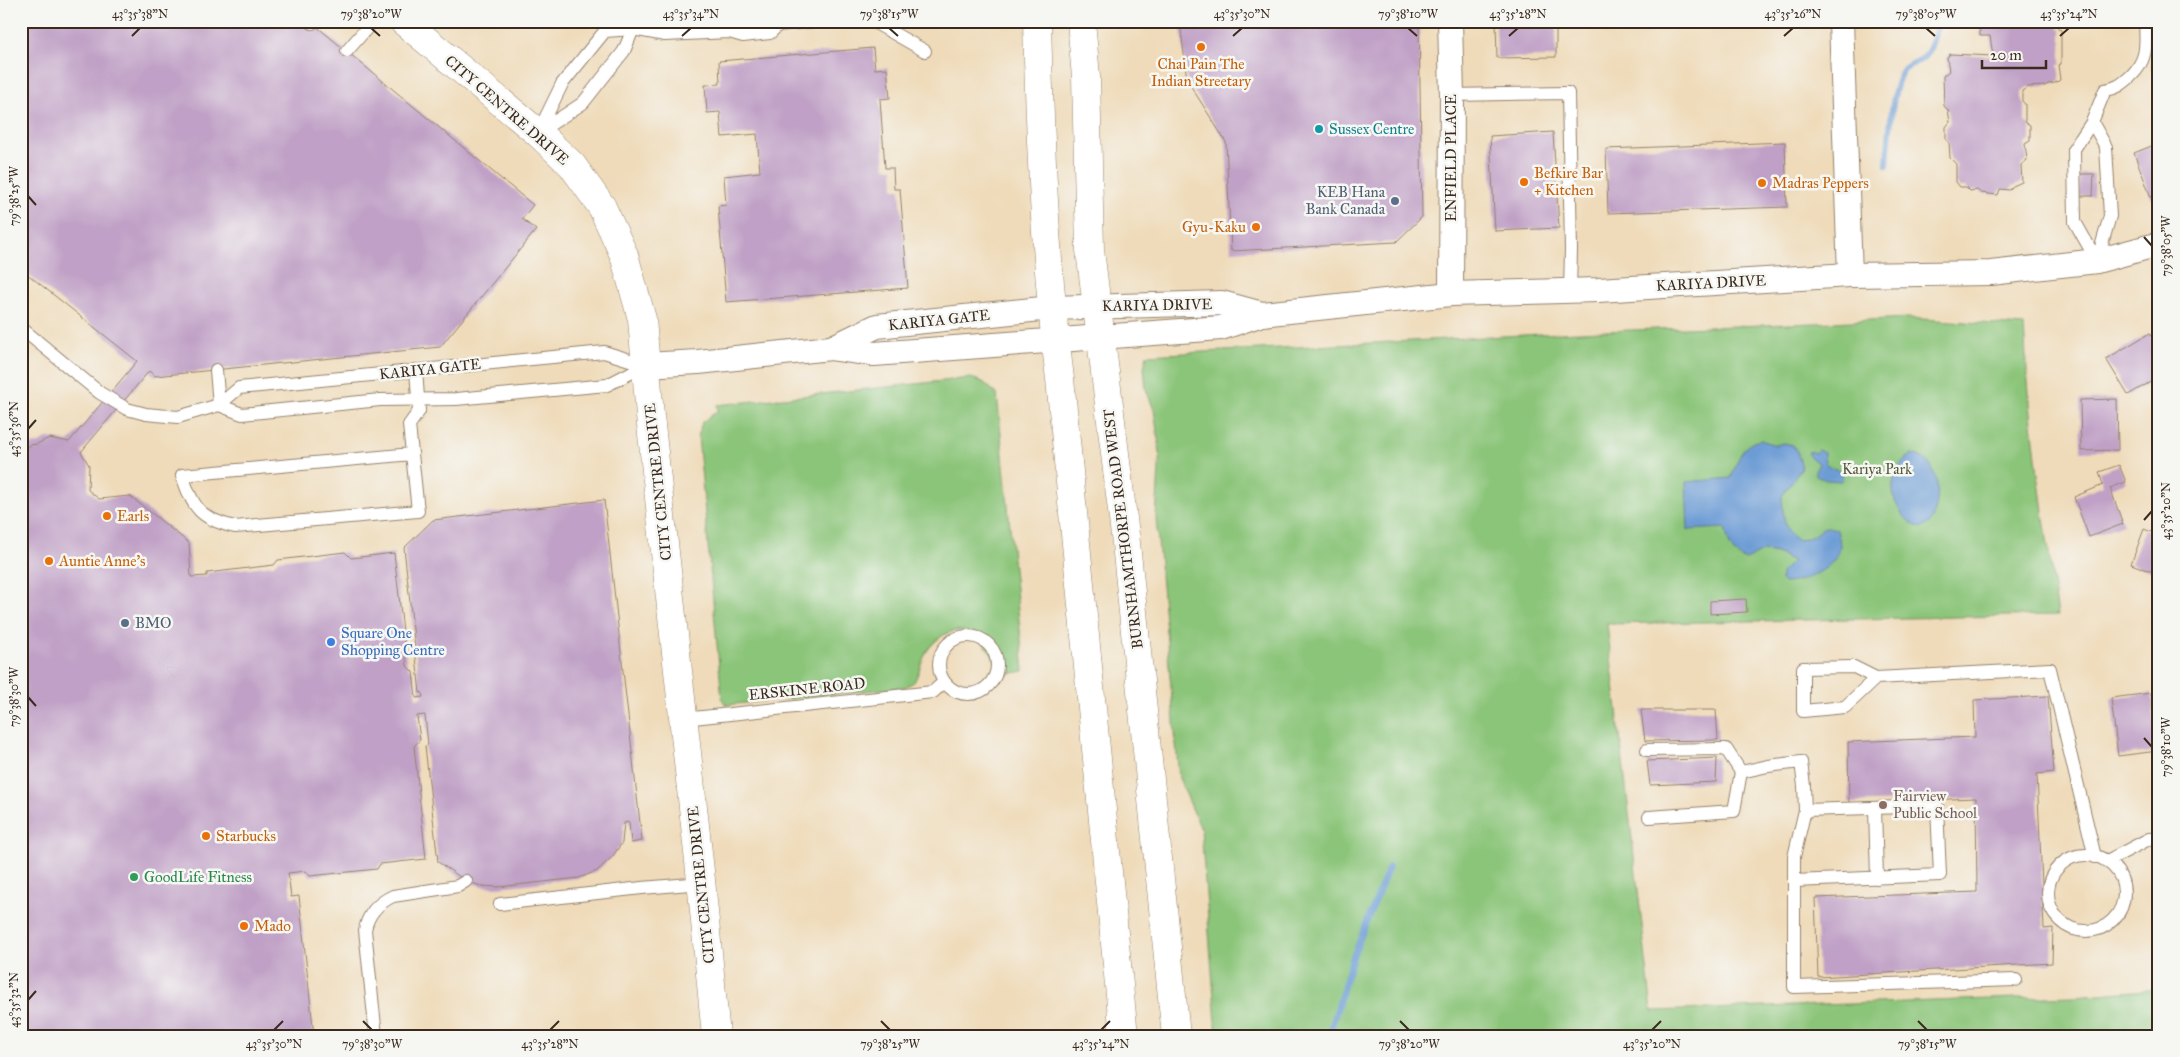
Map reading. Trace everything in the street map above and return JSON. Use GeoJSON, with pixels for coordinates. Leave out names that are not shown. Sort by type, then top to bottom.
{"type":"FeatureCollection","features":[{"type":"Feature","properties":{"kind":"main road","name":"CITY CENTRE DRIVE"},"geometry":{"type":"LineString","coordinates":[[403,21],[538,133],[572,165],[602,207],[624,255],[642,319],[702,883],[716,1036]]}},
{"type":"Feature","properties":{"kind":"main road"},"geometry":{"type":"LineString","coordinates":[[1037,21],[1040,136],[1051,308],[1124,1036]]}},
{"type":"Feature","properties":{"kind":"main road","name":"BURNHAMTHORPE ROAD WEST"},"geometry":{"type":"LineString","coordinates":[[1082,21],[1086,78],[1090,250],[1126,542],[1176,1036]]}},
{"type":"Feature","properties":{"kind":"street","name":"ENFIELD PLACE"},"geometry":{"type":"LineString","coordinates":[[1450,21],[1452,95],[1451,294]]}},
{"type":"Feature","properties":{"kind":"street"},"geometry":{"type":"LineString","coordinates":[[1841,21],[1850,275]]}},
{"type":"Feature","properties":{"kind":"street","name":"KARIYA DRIVE"},"geometry":{"type":"LineString","coordinates":[[1055,340],[1221,328],[1262,314],[1451,294],[1570,291],[1850,275],[1991,273],[2097,261],[2159,244]]}},
{"type":"Feature","properties":{"kind":"street","name":"KARIYA DRIVE"},"geometry":{"type":"LineString","coordinates":[[1051,308],[1222,303],[1262,314]]}},
{"type":"Feature","properties":{"kind":"street","name":"KARIYA GATE"},"geometry":{"type":"LineString","coordinates":[[831,348],[877,326],[1051,308]]}},
{"type":"Feature","properties":{"kind":"street","name":"KARIYA GATE"},"geometry":{"type":"LineString","coordinates":[[646,365],[698,362],[831,348],[874,354],[1055,340]]}},
{"type":"Feature","properties":{"kind":"lane"},"geometry":{"type":"LineString","coordinates":[[347,51],[373,21]]}},
{"type":"Feature","properties":{"kind":"lane"},"geometry":{"type":"LineString","coordinates":[[729,32],[738,22],[755,21]]}},
{"type":"Feature","properties":{"kind":"lane"},"geometry":{"type":"LineString","coordinates":[[538,133],[562,84],[605,31],[630,25],[665,35],[729,32],[743,36],[770,33],[774,23],[817,21]]}},
{"type":"Feature","properties":{"kind":"lane"},"geometry":{"type":"LineString","coordinates":[[872,21],[925,51]]}},
{"type":"Feature","properties":{"kind":"lane"},"geometry":{"type":"LineString","coordinates":[[2097,261],[2075,222],[2073,197],[2074,149],[2092,122],[2106,90],[2118,88],[2142,63],[2146,46],[2145,21]]}},
{"type":"Feature","properties":{"kind":"lane"},"geometry":{"type":"LineString","coordinates":[[538,133],[583,103],[624,51],[630,25]]}},
{"type":"Feature","properties":{"kind":"lane"},"geometry":{"type":"LineString","coordinates":[[1452,95],[1568,93],[1570,291]]}},
{"type":"Feature","properties":{"kind":"lane"},"geometry":{"type":"LineString","coordinates":[[2092,122],[2106,147],[2110,208],[2110,216],[2097,261]]}},
{"type":"Feature","properties":{"kind":"lane","name":"KARIYA GATE"},"geometry":{"type":"LineString","coordinates":[[21,328],[100,393],[127,409],[146,414],[178,417],[219,405],[239,388],[604,352],[646,365]]}},
{"type":"Feature","properties":{"kind":"lane","name":"KARIYA GATE"},"geometry":{"type":"LineString","coordinates":[[219,405],[242,414],[380,400],[456,399],[607,385],[646,365]]}},
{"type":"Feature","properties":{"kind":"lane"},"geometry":{"type":"LineString","coordinates":[[216,370],[219,405]]}},
{"type":"Feature","properties":{"kind":"lane"},"geometry":{"type":"LineString","coordinates":[[412,454],[182,475],[188,494],[197,508],[213,522],[234,528],[418,511],[409,425],[419,411],[416,370]]}},
{"type":"Feature","properties":{"kind":"lane"},"geometry":{"type":"LineString","coordinates":[[962,637],[973,637],[984,641],[992,649],[996,659],[996,671],[992,681],[984,690],[974,694],[963,694],[952,690],[944,682],[939,660],[943,650],[951,641],[962,637]]}},
{"type":"Feature","properties":{"kind":"lane"},"geometry":{"type":"LineString","coordinates":[[1876,678],[1844,707],[1803,711],[1803,668],[1854,667],[1876,678],[2050,669],[2101,859],[2120,875],[2124,894],[2119,912],[2105,926],[2097,930],[2084,931],[2071,928],[2060,921],[2052,911],[2048,899],[2049,886],[2053,874],[2062,864],[2073,858],[2085,855],[2101,859],[2149,839],[2159,838]]}},
{"type":"Feature","properties":{"kind":"lane","name":"ERSKINE ROAD"},"geometry":{"type":"LineString","coordinates":[[684,719],[933,692],[944,682]]}},
{"type":"Feature","properties":{"kind":"lane"},"geometry":{"type":"LineString","coordinates":[[1647,750],[1726,749],[1741,772],[1734,811],[1649,817]]}},
{"type":"Feature","properties":{"kind":"lane"},"geometry":{"type":"LineString","coordinates":[[1741,772],[1800,762],[1805,810],[1794,857],[1794,987],[2016,980]]}},
{"type":"Feature","properties":{"kind":"lane"},"geometry":{"type":"LineString","coordinates":[[1794,881],[1940,875],[1937,806],[1805,810]]}},
{"type":"Feature","properties":{"kind":"lane"},"geometry":{"type":"LineString","coordinates":[[1875,808],[1876,878]]}},
{"type":"Feature","properties":{"kind":"lane"},"geometry":{"type":"LineString","coordinates":[[376,1036],[365,930],[367,919],[384,900],[393,896],[458,886],[466,881]]}},
{"type":"Feature","properties":{"kind":"lane"},"geometry":{"type":"LineString","coordinates":[[500,904],[702,883]]}},
{"type":"Feature","properties":{"kind":"green space"},"geometry":{"type":"Polygon","coordinates":[[[2151,21],[2159,21],[2159,69],[2152,70],[2151,21]]]}},
{"type":"Feature","properties":{"kind":"green space","name":"Kariya Park"},"geometry":{"type":"Polygon","coordinates":[[[1907,318],[2024,326],[2033,435],[2058,615],[1607,624],[1652,1011],[2074,996],[2159,989],[2159,1036],[1217,1036],[1201,829],[1179,778],[1156,518],[1160,452],[1154,410],[1146,389],[1144,367],[1147,355],[1579,332],[1907,318]]]}},
{"type":"Feature","properties":{"kind":"green space"},"geometry":{"type":"Polygon","coordinates":[[[971,378],[983,382],[997,394],[1024,671],[1001,675],[990,651],[982,642],[973,635],[963,631],[953,631],[942,636],[930,647],[914,682],[905,687],[726,705],[722,699],[698,436],[702,422],[718,411],[717,405],[971,378]]]}},
{"type":"Feature","properties":{"kind":"water"},"geometry":{"type":"Polygon","coordinates":[[[1761,440],[1775,445],[1785,443],[1792,445],[1797,451],[1802,467],[1782,496],[1784,519],[1790,534],[1801,540],[1814,535],[1825,527],[1837,530],[1840,546],[1838,554],[1826,567],[1810,577],[1784,583],[1781,580],[1781,573],[1793,561],[1777,553],[1764,551],[1746,560],[1741,558],[1733,551],[1725,528],[1688,530],[1686,482],[1731,478],[1741,454],[1749,445],[1761,440]]]}},
{"type":"Feature","properties":{"kind":"water"},"geometry":{"type":"Polygon","coordinates":[[[1818,450],[1824,453],[1824,459],[1828,465],[1841,473],[1843,478],[1841,481],[1826,480],[1816,475],[1815,471],[1819,464],[1808,455],[1809,451],[1815,453],[1818,450]]]}},
{"type":"Feature","properties":{"kind":"water"},"geometry":{"type":"Polygon","coordinates":[[[1911,455],[1922,458],[1930,466],[1938,489],[1934,514],[1929,523],[1922,528],[1905,518],[1897,505],[1893,492],[1896,472],[1901,464],[1911,455]]]}},
{"type":"Feature","properties":{"kind":"building","name":"Square One Shopping Centre"},"geometry":{"type":"Polygon","coordinates":[[[21,21],[310,21],[533,205],[522,219],[536,230],[440,347],[155,376],[149,371],[81,452],[89,465],[88,490],[99,499],[130,496],[189,543],[191,577],[207,576],[207,573],[274,565],[278,560],[345,552],[351,558],[394,553],[407,666],[413,672],[416,698],[423,697],[422,692],[420,693],[404,548],[433,520],[604,500],[642,841],[631,843],[629,822],[624,823],[622,843],[612,857],[597,871],[579,878],[498,887],[481,886],[466,881],[438,862],[425,746],[428,745],[425,715],[417,716],[420,740],[414,746],[426,859],[380,864],[377,869],[310,876],[306,871],[288,873],[291,897],[299,896],[314,1036],[21,1036],[21,450],[24,452],[30,445],[49,438],[69,442],[137,361],[26,273],[21,221],[21,21]]]}},
{"type":"Feature","properties":{"kind":"building","name":"Sussex Centre"},"geometry":{"type":"Polygon","coordinates":[[[1180,21],[1419,21],[1422,217],[1396,242],[1231,251],[1226,142],[1187,80],[1180,21]]]}},
{"type":"Feature","properties":{"kind":"building"},"geometry":{"type":"Polygon","coordinates":[[[1496,21],[1556,21],[1556,57],[1497,58],[1496,21]]]}},
{"type":"Feature","properties":{"kind":"building"},"geometry":{"type":"Polygon","coordinates":[[[1979,21],[2058,21],[2058,28],[2061,30],[2061,64],[2058,65],[2060,80],[2045,86],[2028,87],[2022,91],[2022,101],[2025,104],[2025,122],[2030,125],[2030,141],[2025,144],[2027,160],[2021,165],[2022,182],[2009,190],[2000,189],[1998,195],[1981,193],[1977,190],[1970,191],[1966,187],[1960,187],[1956,182],[1956,164],[1950,158],[1949,142],[1946,140],[1946,127],[1950,122],[1948,110],[1944,106],[1943,76],[1949,71],[1947,58],[1950,54],[1993,56],[1990,36],[1980,36],[1979,21]]]}},
{"type":"Feature","properties":{"kind":"building"},"geometry":{"type":"Polygon","coordinates":[[[873,48],[875,69],[887,68],[890,98],[880,99],[885,168],[893,168],[894,189],[900,189],[908,288],[726,302],[718,206],[726,205],[724,176],[760,172],[757,134],[722,137],[720,112],[707,113],[705,85],[720,84],[719,61],[873,48]]]}},
{"type":"Feature","properties":{"kind":"building","name":"Befkire Bar + Kitchen"},"geometry":{"type":"Polygon","coordinates":[[[1553,132],[1559,228],[1495,231],[1490,136],[1553,132]]]}},
{"type":"Feature","properties":{"kind":"building"},"geometry":{"type":"Polygon","coordinates":[[[1785,142],[1787,207],[1608,213],[1606,149],[1785,142]]]}},
{"type":"Feature","properties":{"kind":"building"},"geometry":{"type":"Polygon","coordinates":[[[2159,143],[2159,198],[2152,200],[2134,153],[2159,143]]]}},
{"type":"Feature","properties":{"kind":"building"},"geometry":{"type":"Polygon","coordinates":[[[2080,174],[2094,174],[2093,196],[2079,196],[2080,174]]]}},
{"type":"Feature","properties":{"kind":"building"},"geometry":{"type":"Polygon","coordinates":[[[2150,333],[2159,348],[2159,377],[2128,395],[2106,359],[2150,333]]]}},
{"type":"Feature","properties":{"kind":"building"},"geometry":{"type":"Polygon","coordinates":[[[2117,399],[2118,450],[2081,451],[2080,400],[2117,399]]]}},
{"type":"Feature","properties":{"kind":"building"},"geometry":{"type":"Polygon","coordinates":[[[2119,465],[2126,482],[2110,488],[2123,524],[2089,537],[2074,497],[2103,485],[2099,472],[2119,465]]]}},
{"type":"Feature","properties":{"kind":"building"},"geometry":{"type":"Polygon","coordinates":[[[2156,526],[2159,528],[2159,574],[2131,564],[2144,529],[2154,533],[2156,526]]]}},
{"type":"Feature","properties":{"kind":"building"},"geometry":{"type":"Polygon","coordinates":[[[1746,599],[1747,612],[1710,614],[1710,601],[1746,599]]]}},
{"type":"Feature","properties":{"kind":"building"},"geometry":{"type":"Polygon","coordinates":[[[2151,693],[2158,751],[2118,756],[2111,698],[2151,693]]]}},
{"type":"Feature","properties":{"kind":"building","name":"Fairview Public School"},"geometry":{"type":"Polygon","coordinates":[[[2048,696],[2054,772],[2037,774],[2044,929],[2053,928],[2052,963],[1818,977],[1815,898],[1977,892],[1976,798],[1849,803],[1848,742],[1975,737],[1974,700],[2048,696]]]}},
{"type":"Feature","properties":{"kind":"building"},"geometry":{"type":"Polygon","coordinates":[[[1641,710],[1716,710],[1718,740],[1645,741],[1641,710]]]}},
{"type":"Feature","properties":{"kind":"building"},"geometry":{"type":"Polygon","coordinates":[[[1717,758],[1716,782],[1650,785],[1647,761],[1717,758]]]}},
{"type":"Feature","properties":{"kind":"waterway"},"geometry":{"type":"LineString","coordinates":[[1887,165],[1891,115],[1896,88],[1904,69],[1927,54],[1939,21]]}},
{"type":"Feature","properties":{"kind":"waterway"},"geometry":{"type":"LineString","coordinates":[[1329,1036],[1352,959],[1389,867]]}},
{"type":"Feature","properties":{"kind":"place","name":"Chai Pain The Indian Streetary"},"geometry":{"type":"Point","coordinates":[1201,47]}},
{"type":"Feature","properties":{"kind":"place","name":"Sussex Centre"},"geometry":{"type":"Point","coordinates":[1319,129]}},
{"type":"Feature","properties":{"kind":"place","name":"Befkire Bar + Kitchen"},"geometry":{"type":"Point","coordinates":[1524,182]}},
{"type":"Feature","properties":{"kind":"place","name":"Madras Peppers"},"geometry":{"type":"Point","coordinates":[1762,183]}},
{"type":"Feature","properties":{"kind":"place","name":"KEB Hana Bank Canada"},"geometry":{"type":"Point","coordinates":[1395,201]}},
{"type":"Feature","properties":{"kind":"place","name":"Gyu-Kaku"},"geometry":{"type":"Point","coordinates":[1256,227]}},
{"type":"Feature","properties":{"kind":"place","name":"Earls"},"geometry":{"type":"Point","coordinates":[107,516]}},
{"type":"Feature","properties":{"kind":"place","name":"Auntie Anne's"},"geometry":{"type":"Point","coordinates":[49,561]}},
{"type":"Feature","properties":{"kind":"place","name":"BMO"},"geometry":{"type":"Point","coordinates":[125,623]}},
{"type":"Feature","properties":{"kind":"place","name":"Square One Shopping Centre"},"geometry":{"type":"Point","coordinates":[331,642]}},
{"type":"Feature","properties":{"kind":"place","name":"Fairview Public School"},"geometry":{"type":"Point","coordinates":[1883,805]}},
{"type":"Feature","properties":{"kind":"place","name":"Starbucks"},"geometry":{"type":"Point","coordinates":[206,836]}},
{"type":"Feature","properties":{"kind":"place","name":"GoodLife Fitness"},"geometry":{"type":"Point","coordinates":[134,877]}},
{"type":"Feature","properties":{"kind":"place","name":"Mado"},"geometry":{"type":"Point","coordinates":[244,926]}}]}
